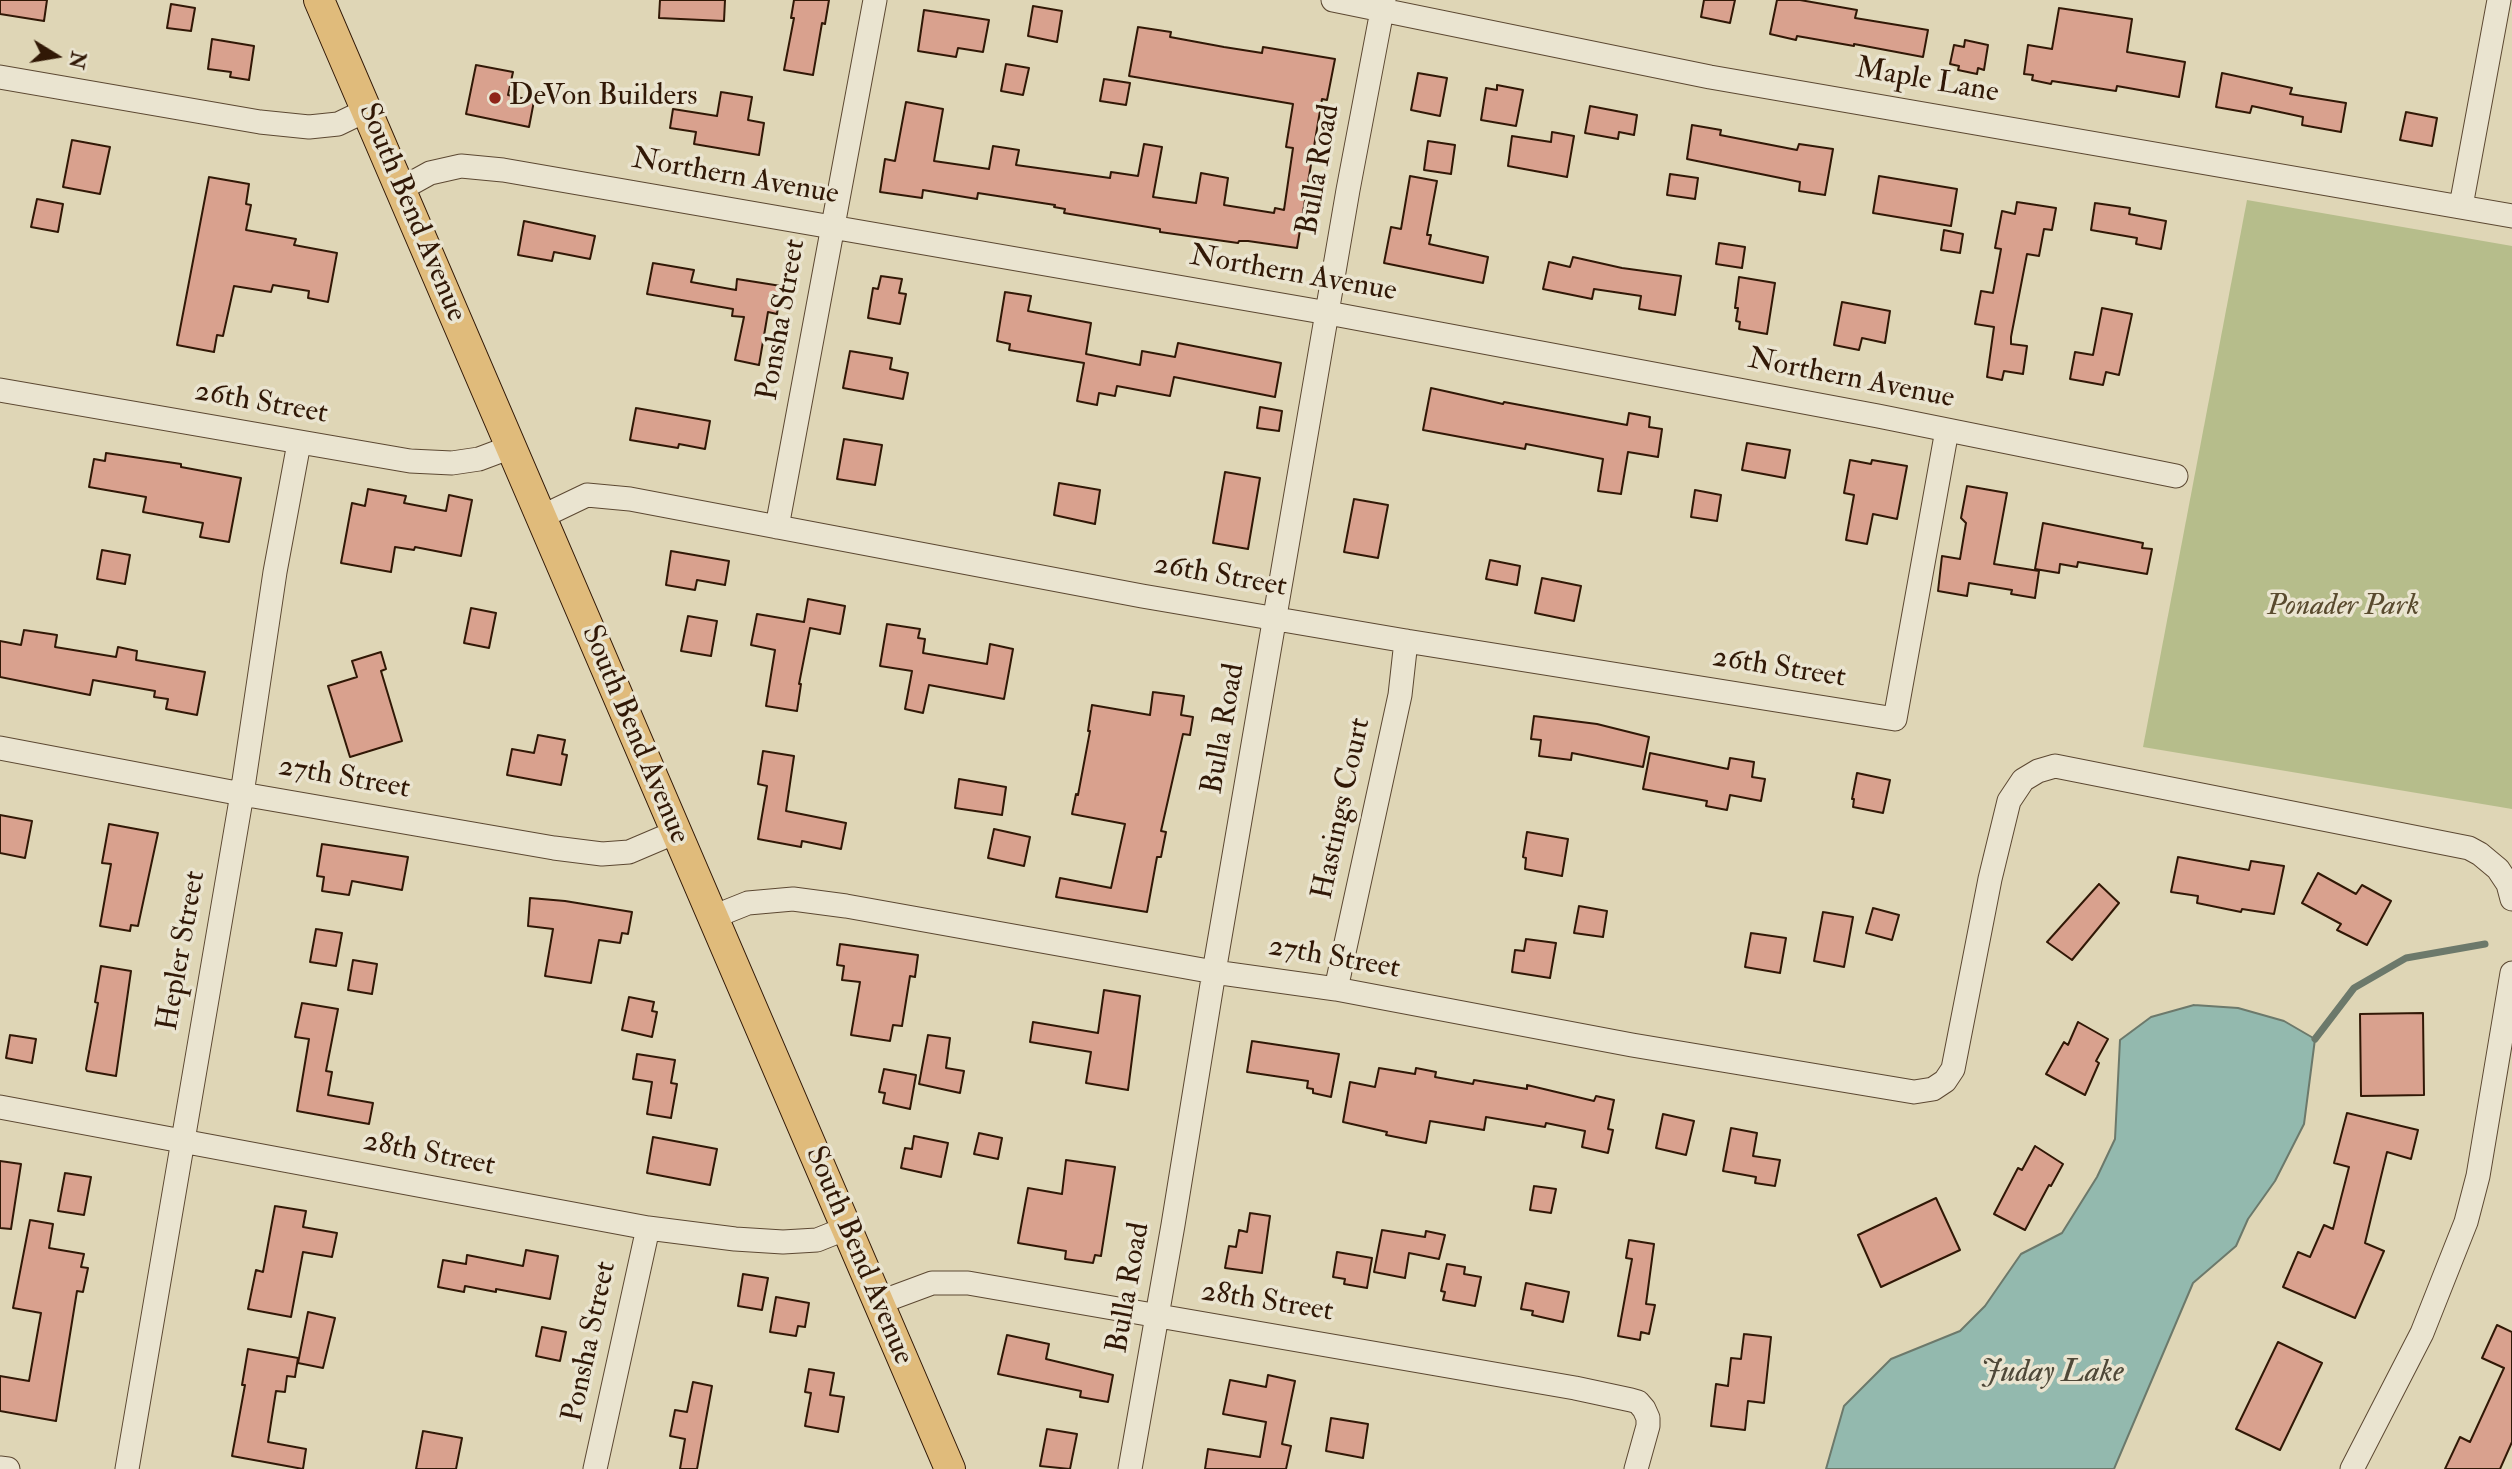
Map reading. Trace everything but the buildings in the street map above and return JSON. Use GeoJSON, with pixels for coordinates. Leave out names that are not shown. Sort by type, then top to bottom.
{"type":"FeatureCollection","features":[{"type":"Feature","properties":{"kind":"main road","name":"South Bend Avenue"},"geometry":{"type":"LineString","coordinates":[[319,0],[950,1469]]}},
{"type":"Feature","properties":{"kind":"street","name":"Ponsha Street"},"geometry":{"type":"LineString","coordinates":[[777,527],[875,0]]}},
{"type":"Feature","properties":{"kind":"street","name":"Maple Lane"},"geometry":{"type":"LineString","coordinates":[[1333,0],[1383,4],[1710,77],[2512,216]]}},
{"type":"Feature","properties":{"kind":"street"},"geometry":{"type":"LineString","coordinates":[[2461,206],[2499,0]]}},
{"type":"Feature","properties":{"kind":"street","name":"Bulla Road"},"geometry":{"type":"LineString","coordinates":[[1130,1469],[1383,4]]}},
{"type":"Feature","properties":{"kind":"street"},"geometry":{"type":"LineString","coordinates":[[0,77],[260,122],[309,127],[338,124],[366,110]]}},
{"type":"Feature","properties":{"kind":"street","name":"Northern Avenue"},"geometry":{"type":"LineString","coordinates":[[401,189],[430,173],[461,166],[503,170],[1328,313],[2176,476]]}},
{"type":"Feature","properties":{"kind":"street","name":"26th Street"},"geometry":{"type":"LineString","coordinates":[[0,390],[410,461],[452,463],[479,459],[511,447]]}},
{"type":"Feature","properties":{"kind":"street","name":"26th Street"},"geometry":{"type":"LineString","coordinates":[[541,517],[587,495],[630,499],[1142,596],[1895,719],[1947,430]]}},
{"type":"Feature","properties":{"kind":"street","name":"Hepler Street"},"geometry":{"type":"LineString","coordinates":[[127,1469],[242,794],[275,572],[299,443]]}},
{"type":"Feature","properties":{"kind":"street","name":"Hastings Court"},"geometry":{"type":"LineString","coordinates":[[1336,989],[1400,695],[1406,641]]}},
{"type":"Feature","properties":{"kind":"street","name":"27th Street"},"geometry":{"type":"LineString","coordinates":[[0,748],[242,794],[602,854],[629,852],[676,832]]}},
{"type":"Feature","properties":{"kind":"street","name":"27th Street"},"geometry":{"type":"LineString","coordinates":[[713,917],[748,903],[793,900],[846,906],[1214,972],[1336,989],[1578,1035],[1914,1092],[1933,1089],[1945,1081],[1952,1069],[1990,879],[2009,801],[2023,780],[2038,771],[2055,766],[2469,848],[2498,869],[2508,884],[2512,899]]}},
{"type":"Feature","properties":{"kind":"street"},"geometry":{"type":"LineString","coordinates":[[2352,1469],[2421,1333],[2466,1222],[2478,1176],[2512,973]]}},
{"type":"Feature","properties":{"kind":"street","name":"28th Street"},"geometry":{"type":"LineString","coordinates":[[0,1107],[648,1228],[783,1242],[817,1240],[847,1228]]}},
{"type":"Feature","properties":{"kind":"street","name":"Ponsha Street"},"geometry":{"type":"LineString","coordinates":[[595,1469],[648,1228]]}},
{"type":"Feature","properties":{"kind":"street","name":"28th Street"},"geometry":{"type":"LineString","coordinates":[[878,1303],[932,1283],[968,1283],[1631,1400],[1644,1409],[1648,1426],[1636,1469]]}},
{"type":"Feature","properties":{"kind":"street"},"geometry":{"type":"LineString","coordinates":[[0,1468],[8,1469]]}},
{"type":"Feature","properties":{"kind":"green space","name":"Ponader Park"},"geometry":{"type":"Polygon","coordinates":[[[2247,200],[2512,246],[2512,809],[2143,747],[2247,200]]]}},
{"type":"Feature","properties":{"kind":"water","name":"Juday Lake"},"geometry":{"type":"Polygon","coordinates":[[[2194,1005],[2238,1008],[2284,1021],[2315,1039],[2304,1124],[2275,1181],[2248,1219],[2236,1246],[2193,1283],[2114,1469],[1826,1469],[1844,1406],[1891,1359],[1960,1331],[1985,1306],[2021,1254],[2062,1233],[2097,1177],[2115,1139],[2120,1040],[2151,1017],[2194,1005]]]}},
{"type":"Feature","properties":{"kind":"waterway"},"geometry":{"type":"LineString","coordinates":[[2315,1039],[2354,988],[2406,958],[2485,944]]}},
{"type":"Feature","properties":{"kind":"place","name":"DeVon Builders"},"geometry":{"type":"Point","coordinates":[495,98]}}]}
